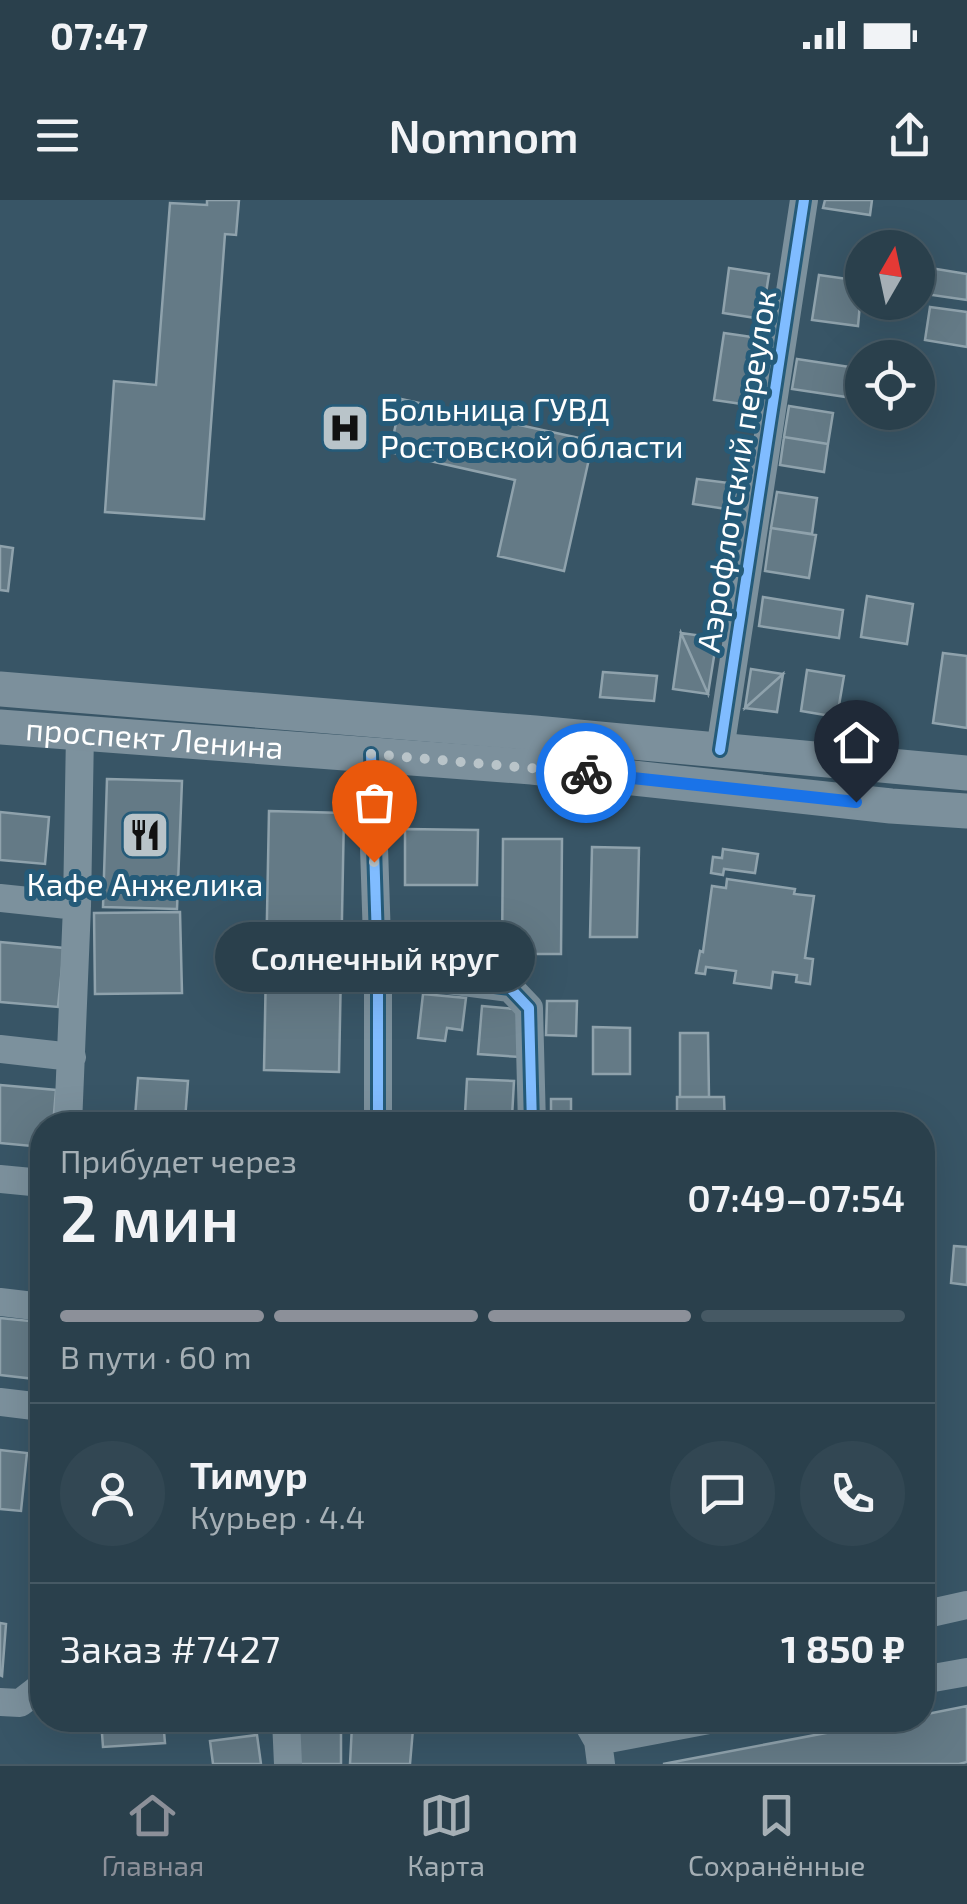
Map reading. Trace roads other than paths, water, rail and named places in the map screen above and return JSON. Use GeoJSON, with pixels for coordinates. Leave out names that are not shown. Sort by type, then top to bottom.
{"type":"FeatureCollection","features":[{"type":"Feature","properties":{"kind":"main road","name":"проспект Ленина"},"geometry":{"type":"LineString","coordinates":[[0,690],[967,773]]}},
{"type":"Feature","properties":{"kind":"main road","name":"проспект Ленина"},"geometry":{"type":"LineString","coordinates":[[0,727],[371,754],[967,811]]}},
{"type":"Feature","properties":{"kind":"street","name":"Аэрофлотский переулок"},"geometry":{"type":"LineString","coordinates":[[720,750],[804,200]]}},
{"type":"Feature","properties":{"kind":"street"},"geometry":{"type":"LineString","coordinates":[[69,1112],[78,906],[80,733]]}},
{"type":"Feature","properties":{"kind":"street"},"geometry":{"type":"LineString","coordinates":[[371,754],[378,1112]]}},
{"type":"Feature","properties":{"kind":"street"},"geometry":{"type":"LineString","coordinates":[[0,898],[78,906]]}},
{"type":"Feature","properties":{"kind":"street"},"geometry":{"type":"LineString","coordinates":[[378,971],[510,988],[528,1008],[532,1112]]}},
{"type":"Feature","properties":{"kind":"street"},"geometry":{"type":"LineString","coordinates":[[0,1050],[72,1056]]}},
{"type":"Feature","properties":{"kind":"street"},"geometry":{"type":"LineString","coordinates":[[0,1179],[30,1181]]}},
{"type":"Feature","properties":{"kind":"street"},"geometry":{"type":"LineString","coordinates":[[0,1302],[30,1306]]}},
{"type":"Feature","properties":{"kind":"street"},"geometry":{"type":"LineString","coordinates":[[0,1402],[30,1405]]}},
{"type":"Feature","properties":{"kind":"street"},"geometry":{"type":"LineString","coordinates":[[935,1612],[967,1605]]}},
{"type":"Feature","properties":{"kind":"street"},"geometry":{"type":"LineString","coordinates":[[935,1678],[967,1672]]}},
{"type":"Feature","properties":{"kind":"street"},"geometry":{"type":"LineString","coordinates":[[0,1702],[20,1703],[30,1695]]}},
{"type":"Feature","properties":{"kind":"street"},"geometry":{"type":"LineString","coordinates":[[287,1732],[288,1764]]}},
{"type":"Feature","properties":{"kind":"street"},"geometry":{"type":"LineString","coordinates":[[595,1742],[647,1732]]}},
{"type":"Feature","properties":{"kind":"place","name":"Больница ГУВД Ростовской области"},"geometry":{"type":"Point","coordinates":[345,428]}},
{"type":"Feature","properties":{"kind":"place","name":"Кафе Анжелика"},"geometry":{"type":"Point","coordinates":[145,835]}},
{"type":"Feature","properties":{"kind":"place","name":"Солнечный круг"},"geometry":{"type":"Point","coordinates":[374,862]}}]}
